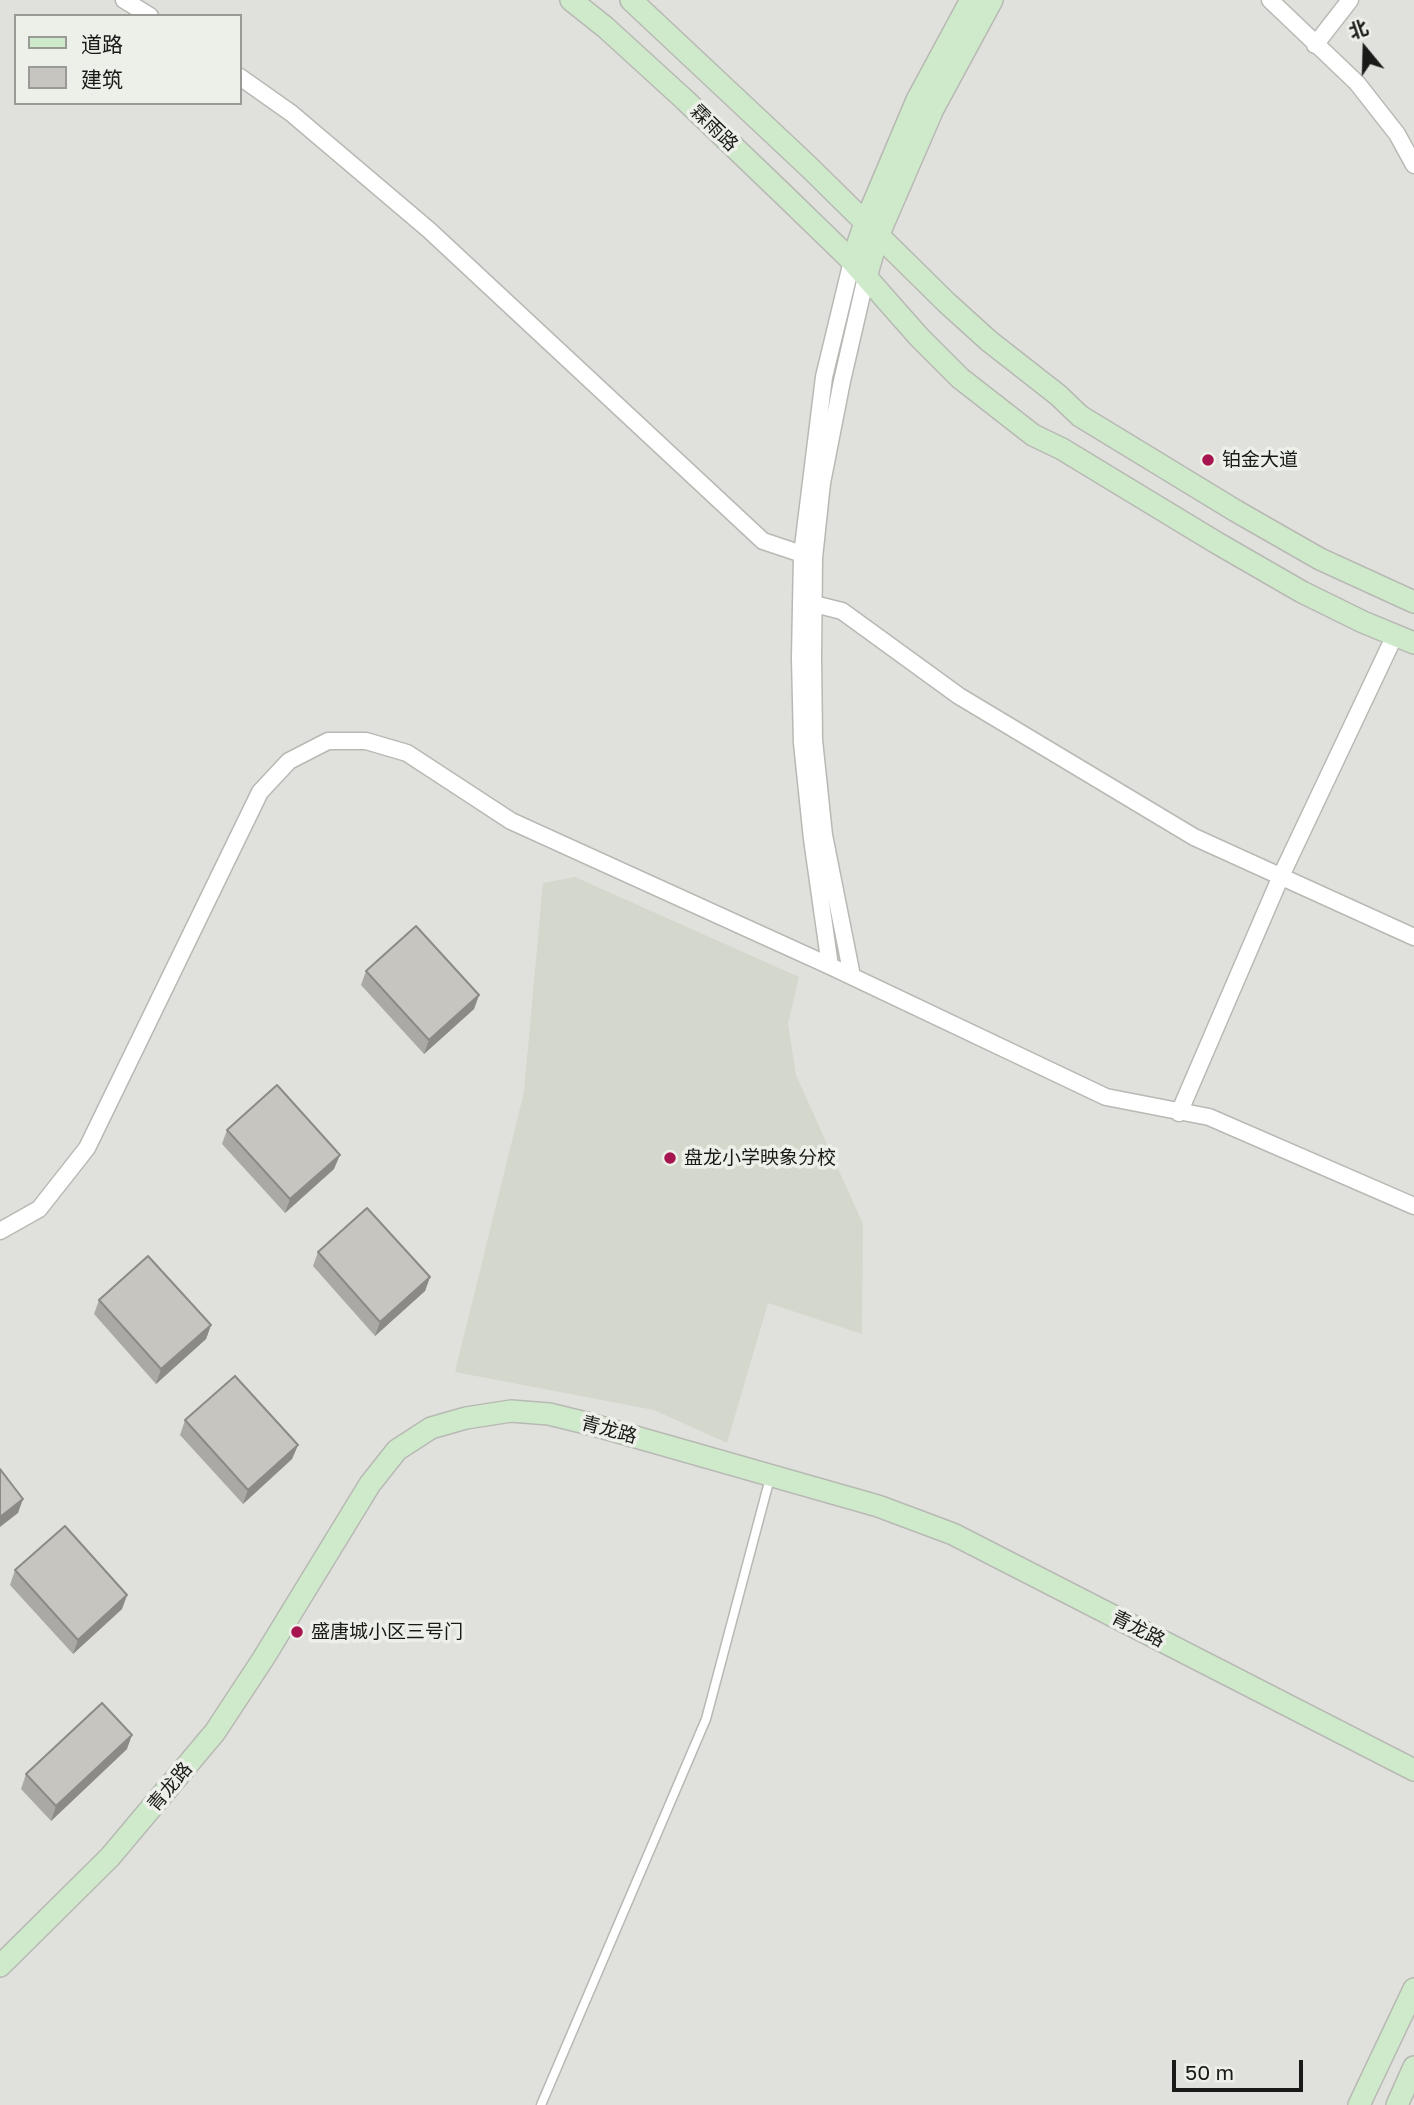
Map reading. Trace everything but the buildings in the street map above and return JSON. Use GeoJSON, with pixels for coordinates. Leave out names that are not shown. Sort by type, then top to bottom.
{"type":"FeatureCollection","features":[{"type":"Feature","properties":{"kind":"street"},"geometry":{"type":"LineString","coordinates":[[124,0],[147,14]]}},
{"type":"Feature","properties":{"kind":"street","name":"霖雨路"},"geometry":{"type":"LineString","coordinates":[[571,0],[605,27],[685,100],[859,269]]}},
{"type":"Feature","properties":{"kind":"street","name":"霖雨路"},"geometry":{"type":"LineString","coordinates":[[631,0],[781,140],[871,229]]}},
{"type":"Feature","properties":{"kind":"street"},"geometry":{"type":"LineString","coordinates":[[830,966],[802,743],[800,658],[808,556],[842,381],[859,269],[917,100],[971,0]]}},
{"type":"Feature","properties":{"kind":"street"},"geometry":{"type":"LineString","coordinates":[[871,229],[992,0]]}},
{"type":"Feature","properties":{"kind":"street"},"geometry":{"type":"LineString","coordinates":[[1270,0],[1357,83],[1397,134],[1414,165]]}},
{"type":"Feature","properties":{"kind":"street"},"geometry":{"type":"LineString","coordinates":[[1315,45],[1350,0]]}},
{"type":"Feature","properties":{"kind":"street"},"geometry":{"type":"LineString","coordinates":[[242,78],[291,113],[429,230],[762,541],[808,556]]}},
{"type":"Feature","properties":{"kind":"street"},"geometry":{"type":"LineString","coordinates":[[871,229],[981,334],[1058,395],[1080,416],[1320,559],[1414,603]]}},
{"type":"Feature","properties":{"kind":"street"},"geometry":{"type":"LineString","coordinates":[[859,269],[919,337],[960,378],[1033,435],[1062,449],[1302,592],[1404,639],[1281,876],[1179,1113]]}},
{"type":"Feature","properties":{"kind":"street"},"geometry":{"type":"LineString","coordinates":[[808,556],[814,604],[814,740],[822,822],[852,976]]}},
{"type":"Feature","properties":{"kind":"street"},"geometry":{"type":"LineString","coordinates":[[814,604],[842,611],[959,696],[1194,837],[1414,937]]}},
{"type":"Feature","properties":{"kind":"street"},"geometry":{"type":"LineString","coordinates":[[0,1231],[39,1209],[87,1148],[260,792],[289,761],[328,741],[366,741],[407,753],[511,821],[852,976],[1106,1097],[1209,1117],[1414,1206]]}},
{"type":"Feature","properties":{"kind":"street","name":"青龙路"},"geometry":{"type":"LineString","coordinates":[[0,1966],[110,1857],[215,1732],[370,1484],[397,1450],[431,1428],[466,1418],[511,1411],[549,1414],[590,1424],[878,1506],[953,1534],[1414,1770]]}},
{"type":"Feature","properties":{"kind":"street"},"geometry":{"type":"LineString","coordinates":[[1359,2105],[1414,1989]]}},
{"type":"Feature","properties":{"kind":"street"},"geometry":{"type":"LineString","coordinates":[[1397,2105],[1414,2067]]}},
{"type":"Feature","properties":{"kind":"lane"},"geometry":{"type":"LineString","coordinates":[[541,2105],[706,1718],[770,1475]]}},
{"type":"Feature","properties":{"kind":"shaded area","name":"盘龙小学映象分校"},"geometry":{"type":"Polygon","coordinates":[[[575,877],[799,977],[788,1024],[796,1075],[863,1224],[862,1334],[768,1303],[727,1443],[654,1410],[455,1372],[524,1092],[543,883],[575,877]]]}},
{"type":"Feature","properties":{"kind":"place","name":"铂金大道"},"geometry":{"type":"Point","coordinates":[1208,460]}},
{"type":"Feature","properties":{"kind":"place","name":"盘龙小学映象分校"},"geometry":{"type":"Point","coordinates":[670,1158]}},
{"type":"Feature","properties":{"kind":"place","name":"盛唐城小区三号门"},"geometry":{"type":"Point","coordinates":[297,1632]}}]}
